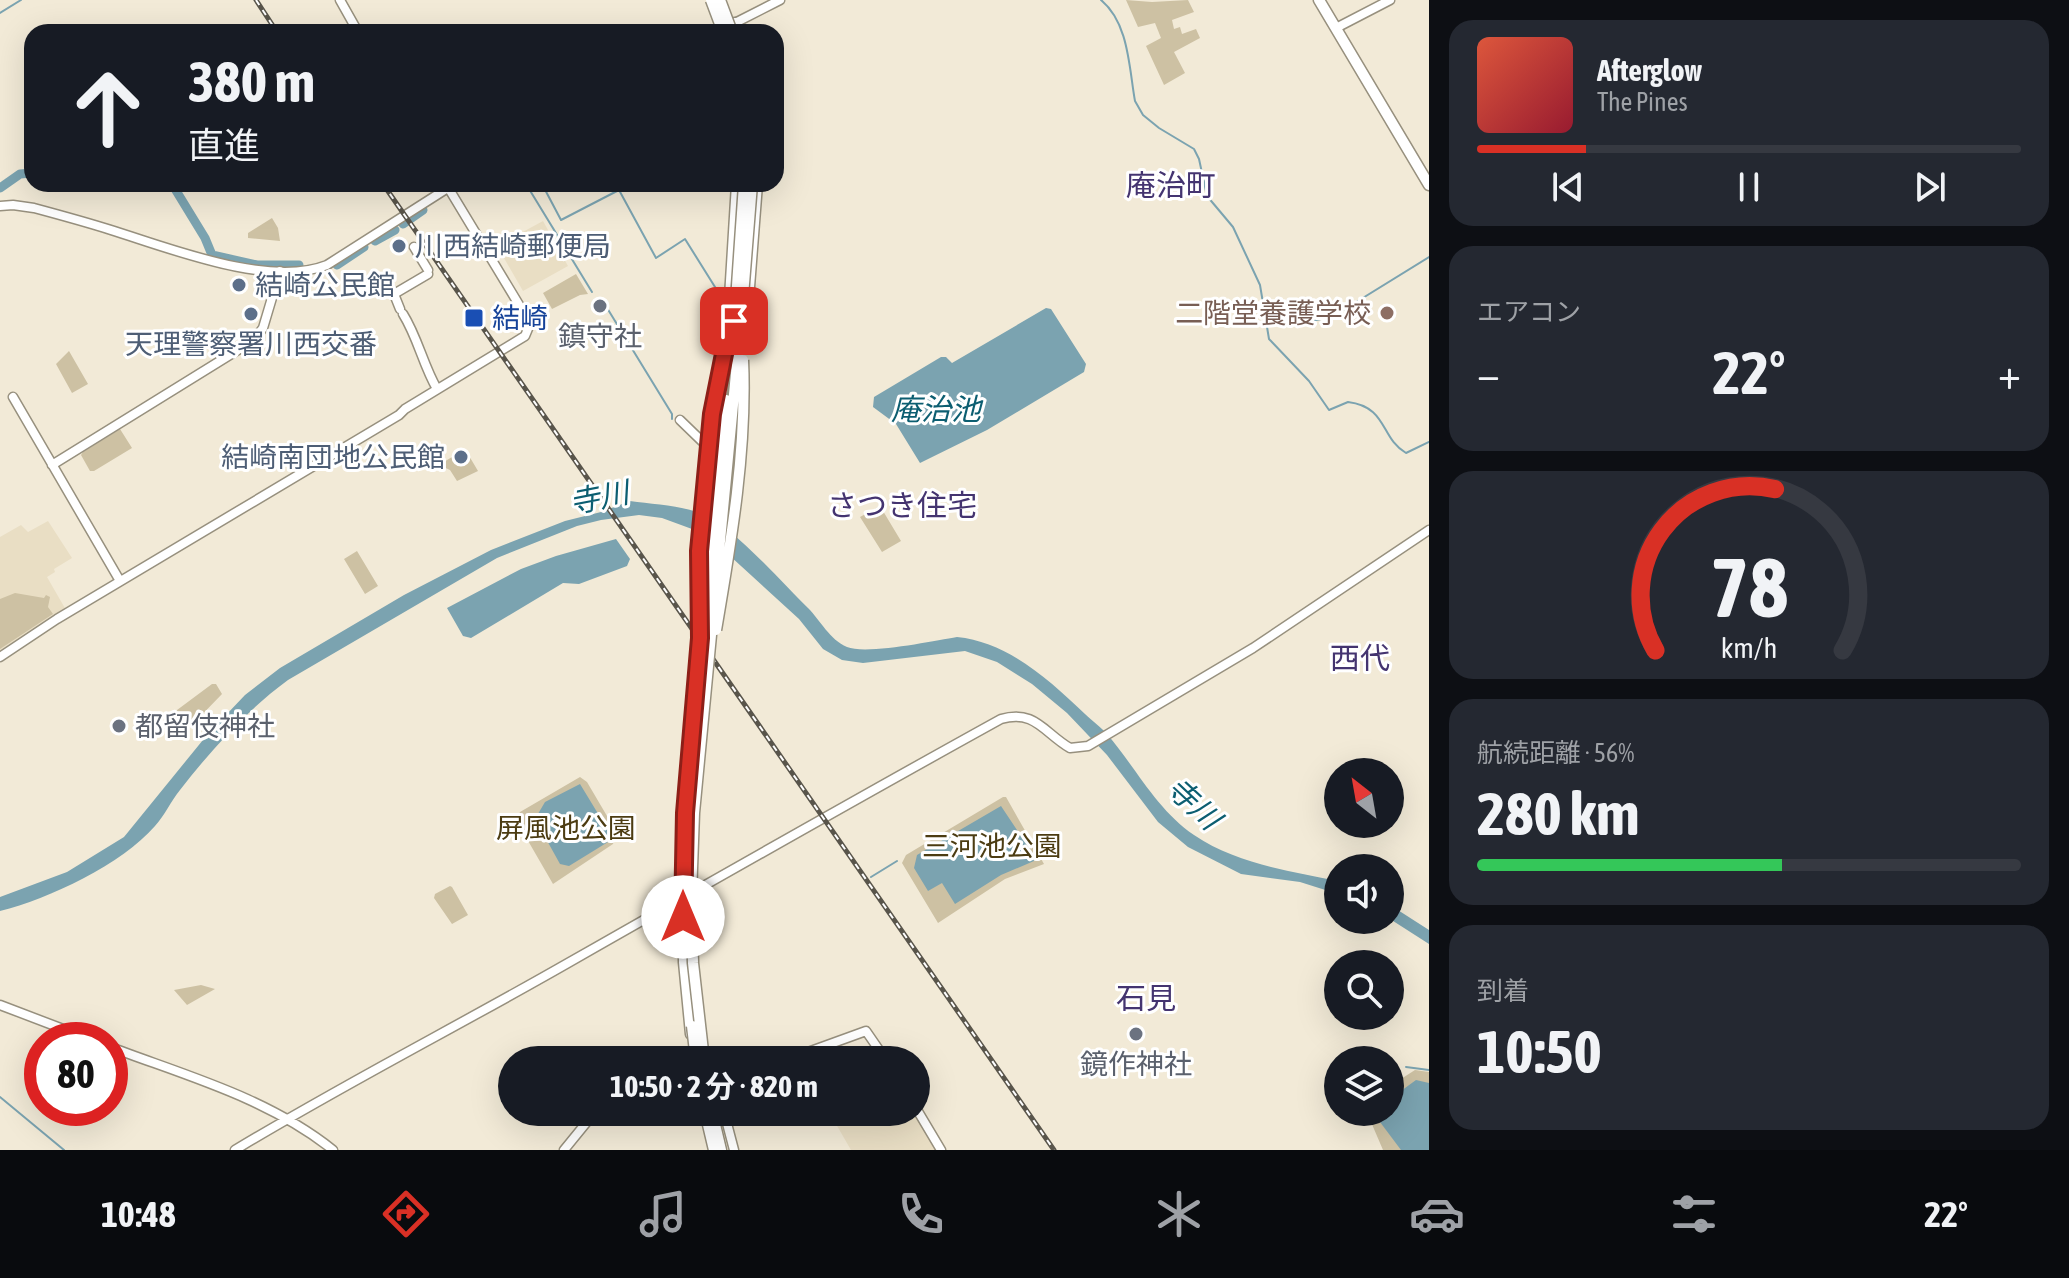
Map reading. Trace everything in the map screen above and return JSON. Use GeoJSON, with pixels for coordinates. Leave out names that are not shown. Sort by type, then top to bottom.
{"type":"FeatureCollection","features":[{"type":"Feature","properties":{"kind":"highway"},"geometry":{"type":"LineString","coordinates":[[711,0],[718,24]]}},
{"type":"Feature","properties":{"kind":"highway"},"geometry":{"type":"LineString","coordinates":[[720,0],[732,24]]}},
{"type":"Feature","properties":{"kind":"highway"},"geometry":{"type":"LineString","coordinates":[[1319,0],[1429,185]]}},
{"type":"Feature","properties":{"kind":"highway"},"geometry":{"type":"LineString","coordinates":[[696,748],[700,638],[737,192]]}},
{"type":"Feature","properties":{"kind":"highway"},"geometry":{"type":"LineString","coordinates":[[702,1046],[693,963],[691,896],[694,813],[738,321],[744,192]]}},
{"type":"Feature","properties":{"kind":"highway"},"geometry":{"type":"LineString","coordinates":[[695,1046],[686,949],[686,813],[754,192]]}},
{"type":"Feature","properties":{"kind":"highway"},"geometry":{"type":"LineString","coordinates":[[707,680],[749,287],[755,192]]}},
{"type":"Feature","properties":{"kind":"highway"},"geometry":{"type":"LineString","coordinates":[[700,638],[698,565],[712,414],[727,339],[738,321]]}},
{"type":"Feature","properties":{"kind":"highway"},"geometry":{"type":"LineString","coordinates":[[703,1046],[688,893],[685,813],[729,557],[744,376],[738,321]]}},
{"type":"Feature","properties":{"kind":"highway"},"geometry":{"type":"LineString","coordinates":[[688,893],[684,962],[694,1046]]}},
{"type":"Feature","properties":{"kind":"highway"},"geometry":{"type":"LineString","coordinates":[[707,1126],[713,1150]]}},
{"type":"Feature","properties":{"kind":"highway"},"geometry":{"type":"LineString","coordinates":[[716,1126],[722,1150]]}},
{"type":"Feature","properties":{"kind":"street"},"geometry":{"type":"LineString","coordinates":[[340,0],[354,24]]}},
{"type":"Feature","properties":{"kind":"street"},"geometry":{"type":"LineString","coordinates":[[743,24],[780,0]]}},
{"type":"Feature","properties":{"kind":"street"},"geometry":{"type":"LineString","coordinates":[[1336,28],[1390,0]]}},
{"type":"Feature","properties":{"kind":"street"},"geometry":{"type":"LineString","coordinates":[[0,206],[34,208],[192,256],[250,269],[280,271],[307,270],[327,265],[438,192]]}},
{"type":"Feature","properties":{"kind":"street"},"geometry":{"type":"LineString","coordinates":[[0,657],[525,336],[530,324],[453,192]]}},
{"type":"Feature","properties":{"kind":"street"},"geometry":{"type":"LineString","coordinates":[[414,247],[428,272],[394,294],[415,334],[437,389]]}},
{"type":"Feature","properties":{"kind":"street"},"geometry":{"type":"LineString","coordinates":[[52,465],[254,340],[263,328],[280,271]]}},
{"type":"Feature","properties":{"kind":"street"},"geometry":{"type":"LineString","coordinates":[[13,397],[120,581]]}},
{"type":"Feature","properties":{"kind":"street"},"geometry":{"type":"LineString","coordinates":[[680,420],[713,452],[741,495]]}},
{"type":"Feature","properties":{"kind":"street"},"geometry":{"type":"LineString","coordinates":[[235,1150],[1001,719],[1015,715],[1028,717],[1070,748],[1075,750],[1090,745],[1263,641],[1429,530]]}},
{"type":"Feature","properties":{"kind":"street"},"geometry":{"type":"LineString","coordinates":[[0,1005],[45,1022]]}},
{"type":"Feature","properties":{"kind":"street"},"geometry":{"type":"LineString","coordinates":[[825,1046],[866,1031],[876,1046]]}},
{"type":"Feature","properties":{"kind":"street"},"geometry":{"type":"LineString","coordinates":[[128,1054],[288,1118],[333,1150]]}},
{"type":"Feature","properties":{"kind":"street"},"geometry":{"type":"LineString","coordinates":[[564,1150],[584,1126]]}},
{"type":"Feature","properties":{"kind":"street"},"geometry":{"type":"LineString","coordinates":[[728,1126],[734,1150]]}},
{"type":"Feature","properties":{"kind":"street"},"geometry":{"type":"LineString","coordinates":[[927,1126],[941,1150]]}},
{"type":"Feature","properties":{"kind":"shaded area"},"geometry":{"type":"Polygon","coordinates":[[[543,221],[568,266],[523,291],[497,246],[543,221]]]}},
{"type":"Feature","properties":{"kind":"shaded area"},"geometry":{"type":"Polygon","coordinates":[[[48,521],[72,558],[47,577],[66,610],[0,652],[0,537],[21,525],[28,532],[48,521]]]}},
{"type":"Feature","properties":{"kind":"shaded area"},"geometry":{"type":"Polygon","coordinates":[[[837,1126],[922,1126],[936,1150],[851,1150],[837,1126]]]}},
{"type":"Feature","properties":{"kind":"green space"},"geometry":{"type":"Polygon","coordinates":[[[1126,0],[1188,0],[1194,12],[1172,20],[1174,29],[1180,27],[1182,34],[1196,29],[1200,38],[1174,52],[1185,73],[1164,85],[1146,46],[1161,38],[1155,23],[1138,27],[1126,0]]]}},
{"type":"Feature","properties":{"kind":"green space"},"geometry":{"type":"Polygon","coordinates":[[[272,218],[280,241],[248,238],[248,233],[272,218]]]}},
{"type":"Feature","properties":{"kind":"green space"},"geometry":{"type":"Polygon","coordinates":[[[576,274],[588,294],[552,309],[543,293],[576,274]]]}},
{"type":"Feature","properties":{"kind":"green space"},"geometry":{"type":"Polygon","coordinates":[[[69,351],[88,384],[72,393],[56,364],[69,351]]]}},
{"type":"Feature","properties":{"kind":"green space"},"geometry":{"type":"Polygon","coordinates":[[[120,429],[132,448],[90,471],[81,455],[83,452],[120,429]]]}},
{"type":"Feature","properties":{"kind":"green space"},"geometry":{"type":"Polygon","coordinates":[[[465,449],[478,471],[457,481],[450,470],[439,465],[465,449]]]}},
{"type":"Feature","properties":{"kind":"green space"},"geometry":{"type":"Polygon","coordinates":[[[880,506],[901,541],[882,552],[860,517],[880,506]]]}},
{"type":"Feature","properties":{"kind":"green space"},"geometry":{"type":"Polygon","coordinates":[[[357,551],[378,586],[365,594],[344,559],[357,551]]]}},
{"type":"Feature","properties":{"kind":"green space"},"geometry":{"type":"Polygon","coordinates":[[[15,593],[50,597],[48,607],[53,614],[0,649],[0,599],[15,593]]]}},
{"type":"Feature","properties":{"kind":"green space"},"geometry":{"type":"Polygon","coordinates":[[[216,684],[222,694],[193,724],[178,712],[173,713],[216,684]]]}},
{"type":"Feature","properties":{"kind":"green space","name":"屏風池公園"},"geometry":{"type":"Polygon","coordinates":[[[580,777],[587,782],[617,833],[613,844],[553,884],[516,820],[520,812],[580,777]]]}},
{"type":"Feature","properties":{"kind":"green space","name":"三河池公園"},"geometry":{"type":"Polygon","coordinates":[[[1006,797],[1044,864],[1005,879],[938,923],[902,863],[906,855],[1006,797]]]}},
{"type":"Feature","properties":{"kind":"green space"},"geometry":{"type":"Polygon","coordinates":[[[450,886],[468,915],[452,924],[434,898],[435,894],[450,886]]]}},
{"type":"Feature","properties":{"kind":"green space"},"geometry":{"type":"Polygon","coordinates":[[[201,985],[215,989],[187,1005],[174,990],[201,985]]]}},
{"type":"Feature","properties":{"kind":"green space"},"geometry":{"type":"Polygon","coordinates":[[[1415,1070],[1429,1072],[1429,1150],[1383,1150],[1373,1126],[1404,1126],[1404,1077],[1415,1070]]]}},
{"type":"Feature","properties":{"kind":"water","name":"庵治池"},"geometry":{"type":"Polygon","coordinates":[[[1046,308],[1051,309],[1086,364],[1084,372],[987,430],[920,463],[896,424],[873,407],[874,397],[941,357],[952,363],[1046,308]]]}},
{"type":"Feature","properties":{"kind":"water"},"geometry":{"type":"Polygon","coordinates":[[[630,501],[672,506],[710,518],[770,569],[830,635],[847,647],[884,648],[957,637],[993,646],[1042,676],[1105,731],[1158,801],[1194,835],[1246,860],[1324,878],[1324,890],[1300,882],[1241,874],[1188,847],[1158,822],[1107,755],[1067,713],[1032,684],[997,662],[965,651],[863,663],[842,660],[823,649],[799,619],[718,545],[692,529],[662,518],[639,515],[577,526],[497,558],[288,680],[258,704],[217,745],[180,790],[159,822],[124,854],[62,889],[0,911],[0,897],[67,872],[124,837],[207,735],[245,695],[280,668],[404,595],[491,550],[565,521],[630,501]]]}},
{"type":"Feature","properties":{"kind":"water"},"geometry":{"type":"Polygon","coordinates":[[[616,539],[630,559],[627,566],[579,584],[563,583],[471,638],[463,636],[447,608],[521,569],[616,539]]]}},
{"type":"Feature","properties":{"kind":"water","name":"屏風池公園"},"geometry":{"type":"Polygon","coordinates":[[[580,784],[611,835],[608,842],[569,866],[560,864],[535,819],[545,802],[580,784]]]}},
{"type":"Feature","properties":{"kind":"water","name":"三河池公園"},"geometry":{"type":"Polygon","coordinates":[[[1001,806],[1035,857],[1034,861],[1001,875],[955,904],[942,883],[928,891],[914,868],[917,855],[1001,806]]]}},
{"type":"Feature","properties":{"kind":"water"},"geometry":{"type":"Polygon","coordinates":[[[1404,914],[1429,930],[1429,944],[1404,928],[1404,914]]]}},
{"type":"Feature","properties":{"kind":"water"},"geometry":{"type":"Polygon","coordinates":[[[1416,1080],[1429,1083],[1429,1150],[1401,1150],[1383,1126],[1404,1126],[1404,1089],[1416,1080]]]}},
{"type":"Feature","properties":{"kind":"waterway"},"geometry":{"type":"LineString","coordinates":[[0,13],[21,0]]}},
{"type":"Feature","properties":{"kind":"waterway"},"geometry":{"type":"LineString","coordinates":[[1101,0],[1122,33],[1135,101],[1143,115],[1194,149],[1207,196],[1233,227],[1260,285],[1269,339],[1309,381],[1329,410],[1348,402],[1370,410],[1406,453],[1429,442]]}},
{"type":"Feature","properties":{"kind":"waterway"},"geometry":{"type":"LineString","coordinates":[[0,188],[24,174]]}},
{"type":"Feature","properties":{"kind":"waterway"},"geometry":{"type":"LineString","coordinates":[[177,192],[212,255],[257,265],[299,265]]}},
{"type":"Feature","properties":{"kind":"waterway"},"geometry":{"type":"LineString","coordinates":[[531,192],[592,292]]}},
{"type":"Feature","properties":{"kind":"waterway"},"geometry":{"type":"LineString","coordinates":[[546,192],[561,220],[615,192]]}},
{"type":"Feature","properties":{"kind":"waterway"},"geometry":{"type":"LineString","coordinates":[[620,192],[656,258],[685,239],[720,295]]}},
{"type":"Feature","properties":{"kind":"waterway"},"geometry":{"type":"LineString","coordinates":[[403,224],[423,210]]}},
{"type":"Feature","properties":{"kind":"waterway"},"geometry":{"type":"LineString","coordinates":[[375,241],[395,230]]}},
{"type":"Feature","properties":{"kind":"waterway"},"geometry":{"type":"LineString","coordinates":[[337,265],[364,247]]}},
{"type":"Feature","properties":{"kind":"waterway"},"geometry":{"type":"LineString","coordinates":[[1266,309],[1305,322],[1332,317],[1429,257]]}},
{"type":"Feature","properties":{"kind":"waterway"},"geometry":{"type":"LineString","coordinates":[[604,303],[672,414],[672,419]]}},
{"type":"Feature","properties":{"kind":"waterway"},"geometry":{"type":"LineString","coordinates":[[871,877],[897,861]]}},
{"type":"Feature","properties":{"kind":"waterway"},"geometry":{"type":"LineString","coordinates":[[1406,1067],[1429,1070]]}},
{"type":"Feature","properties":{"kind":"waterway"},"geometry":{"type":"LineString","coordinates":[[0,1097],[64,1150]]}},
{"type":"Feature","properties":{"kind":"railway"},"geometry":{"type":"LineString","coordinates":[[256,0],[272,24]]}},
{"type":"Feature","properties":{"kind":"railway"},"geometry":{"type":"LineString","coordinates":[[389,192],[1054,1150]]}},
{"type":"Feature","properties":{"kind":"place","name":"川西結崎郵便局"},"geometry":{"type":"Point","coordinates":[399,246]}},
{"type":"Feature","properties":{"kind":"place","name":"結崎公民館"},"geometry":{"type":"Point","coordinates":[239,285]}},
{"type":"Feature","properties":{"kind":"place","name":"鎮守社"},"geometry":{"type":"Point","coordinates":[600,306]}},
{"type":"Feature","properties":{"kind":"place","name":"二階堂養護学校"},"geometry":{"type":"Point","coordinates":[1387,313]}},
{"type":"Feature","properties":{"kind":"place","name":"天理警察署川西交番"},"geometry":{"type":"Point","coordinates":[251,314]}},
{"type":"Feature","properties":{"kind":"place","name":"結崎"},"geometry":{"type":"Point","coordinates":[474,318]}},
{"type":"Feature","properties":{"kind":"place","name":"結崎南団地公民館"},"geometry":{"type":"Point","coordinates":[461,457]}},
{"type":"Feature","properties":{"kind":"place","name":"都留伎神社"},"geometry":{"type":"Point","coordinates":[119,726]}},
{"type":"Feature","properties":{"kind":"place","name":"鏡作神社"},"geometry":{"type":"Point","coordinates":[1136,1034]}},
{"type":"Feature","properties":{"kind":"district","name":"庵治町"},"geometry":{"type":"Point","coordinates":[1171,185]}},
{"type":"Feature","properties":{"kind":"district","name":"さつき住宅"},"geometry":{"type":"Point","coordinates":[902,505]}},
{"type":"Feature","properties":{"kind":"district","name":"西代"},"geometry":{"type":"Point","coordinates":[1360,658]}},
{"type":"Feature","properties":{"kind":"district","name":"石見"},"geometry":{"type":"Point","coordinates":[1146,998]}},
{"type":"Feature","properties":{"kind":"route"},"geometry":{"type":"LineString","coordinates":[[683,917],[685,813],[700,638],[699,551],[715,391],[734,321]]}},
{"type":"Feature","properties":{"kind":"water label","name":"寺川"},"geometry":{"type":"Point","coordinates":[599,497]}},
{"type":"Feature","properties":{"kind":"water label","name":"寺川"},"geometry":{"type":"Point","coordinates":[1194,803]}}]}
